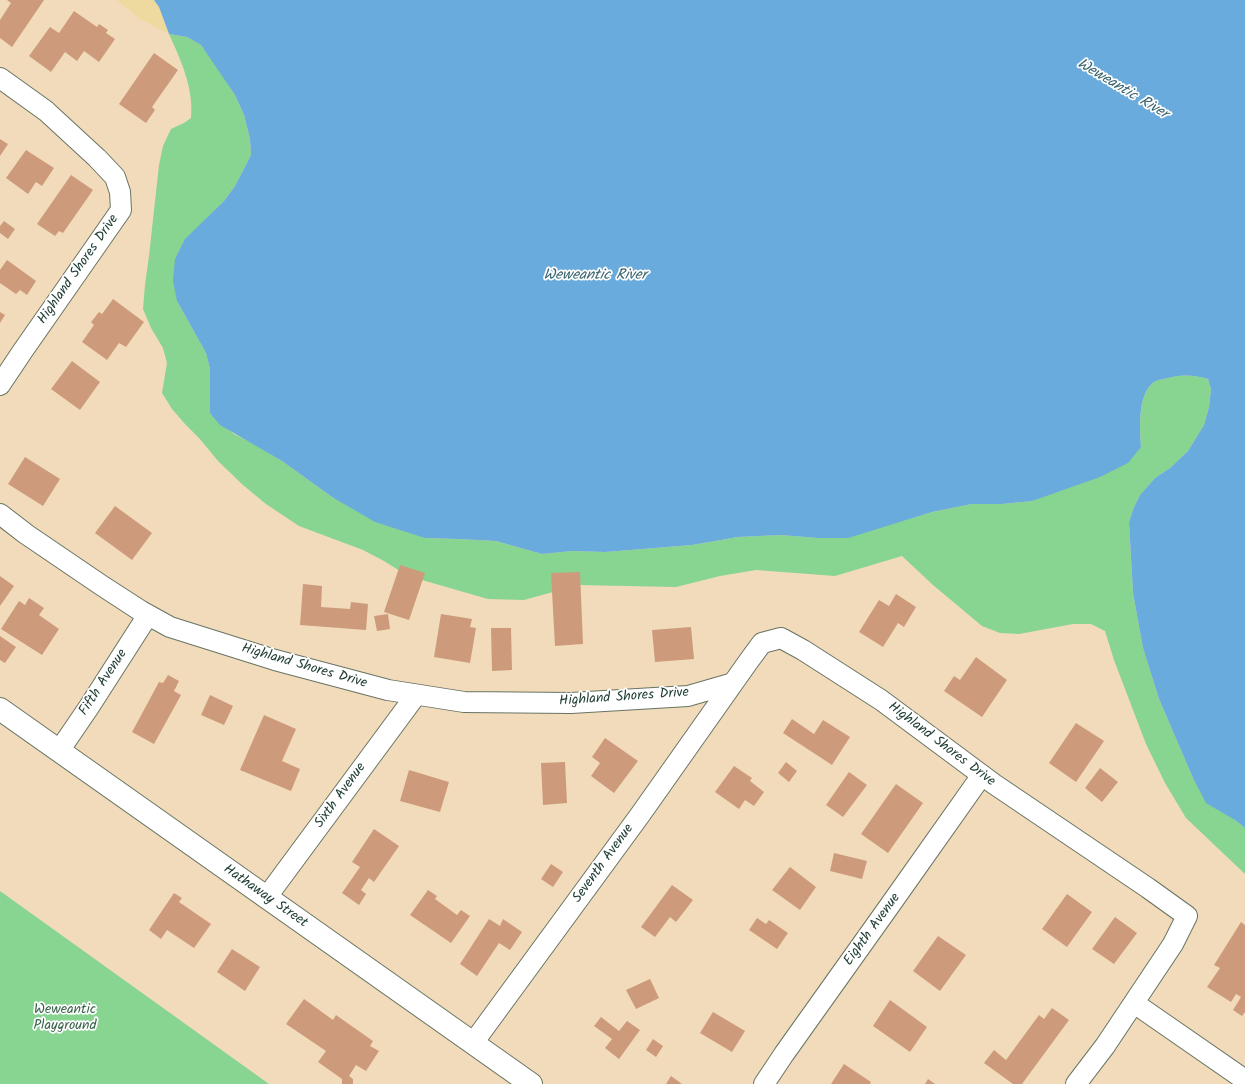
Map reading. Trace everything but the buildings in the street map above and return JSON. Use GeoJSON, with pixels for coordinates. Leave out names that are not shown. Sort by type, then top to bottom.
{"type":"FeatureCollection","features":[{"type":"Feature","properties":{"kind":"street","name":"Highland Shores Drive"},"geometry":{"type":"LineString","coordinates":[[0,78],[46,111],[98,158],[115,177],[120,192],[121,210],[0,385]]}},
{"type":"Feature","properties":{"kind":"street","name":"Highland Shores Drive"},"geometry":{"type":"LineString","coordinates":[[0,514],[26,534],[148,615],[170,627],[275,660],[388,690],[416,695],[464,702],[571,703],[688,696],[733,683],[762,643],[781,638],[803,650],[881,700],[982,775],[1148,888],[1186,916],[1174,944],[1134,1003]]}},
{"type":"Feature","properties":{"kind":"street","name":"Fifth Avenue"},"geometry":{"type":"LineString","coordinates":[[59,751],[148,615]]}},
{"type":"Feature","properties":{"kind":"street","name":"Seventh Avenue"},"geometry":{"type":"LineString","coordinates":[[473,1043],[640,815],[733,683]]}},
{"type":"Feature","properties":{"kind":"street","name":"Sixth Avenue"},"geometry":{"type":"LineString","coordinates":[[266,898],[416,695]]}},
{"type":"Feature","properties":{"kind":"street","name":"Hathaway Street"},"geometry":{"type":"LineString","coordinates":[[0,709],[531,1084]]}},
{"type":"Feature","properties":{"kind":"street","name":"Eighth Avenue"},"geometry":{"type":"LineString","coordinates":[[764,1084],[982,775]]}},
{"type":"Feature","properties":{"kind":"street"},"geometry":{"type":"LineString","coordinates":[[1076,1084],[1105,1046],[1134,1003],[1245,1080]]}},
{"type":"Feature","properties":{"kind":"green space"},"geometry":{"type":"Polygon","coordinates":[[[169,34],[187,37],[201,45],[235,95],[244,115],[250,139],[251,155],[235,186],[224,201],[200,225],[177,301],[206,353],[210,369],[210,413],[234,434],[282,461],[332,497],[425,538],[496,541],[542,554],[572,551],[605,552],[692,545],[738,537],[781,535],[817,538],[885,526],[932,512],[972,504],[1002,504],[1032,501],[1141,447],[1140,422],[1142,403],[1149,388],[1154,382],[1183,376],[1208,379],[1211,389],[1209,407],[1204,425],[1188,451],[1170,468],[1155,478],[1140,495],[1134,507],[1129,522],[1133,593],[1143,648],[1159,699],[1193,778],[1245,828],[1245,874],[1186,818],[1165,783],[1146,744],[1114,660],[1105,631],[1091,624],[1073,624],[1019,634],[1000,633],[982,626],[933,585],[902,556],[835,576],[756,570],[720,576],[676,587],[578,585],[524,600],[488,599],[408,576],[363,550],[299,526],[266,504],[219,462],[172,409],[162,393],[167,363],[163,348],[151,328],[143,309],[159,165],[163,146],[171,129],[191,118],[191,96],[189,86],[182,64],[169,34]]]}},
{"type":"Feature","properties":{"kind":"green space","name":"Weweantic Playground"},"geometry":{"type":"Polygon","coordinates":[[[0,891],[269,1084],[0,1084],[0,891]]]}},
{"type":"Feature","properties":{"kind":"sand"},"geometry":{"type":"Polygon","coordinates":[[[117,0],[154,0],[159,7],[169,34],[140,19],[117,0]]]}},
{"type":"Feature","properties":{"kind":"water","name":"Weweantic River"},"geometry":{"type":"Polygon","coordinates":[[[154,0],[1245,0],[1245,828],[1235,820],[1206,803],[1193,778],[1159,699],[1143,648],[1133,593],[1129,522],[1134,507],[1140,495],[1155,478],[1170,468],[1188,451],[1204,425],[1209,407],[1211,389],[1208,379],[1183,376],[1154,382],[1145,395],[1142,403],[1140,422],[1141,447],[1128,463],[1100,477],[1032,501],[1002,504],[972,504],[932,512],[848,538],[817,538],[781,535],[738,537],[692,545],[605,552],[572,551],[542,554],[496,541],[425,538],[375,522],[332,497],[282,461],[220,425],[210,413],[210,369],[206,353],[177,301],[173,281],[175,259],[185,239],[224,201],[235,186],[251,155],[250,139],[244,115],[235,95],[201,45],[187,37],[169,34],[159,7],[154,0]]]}}]}
